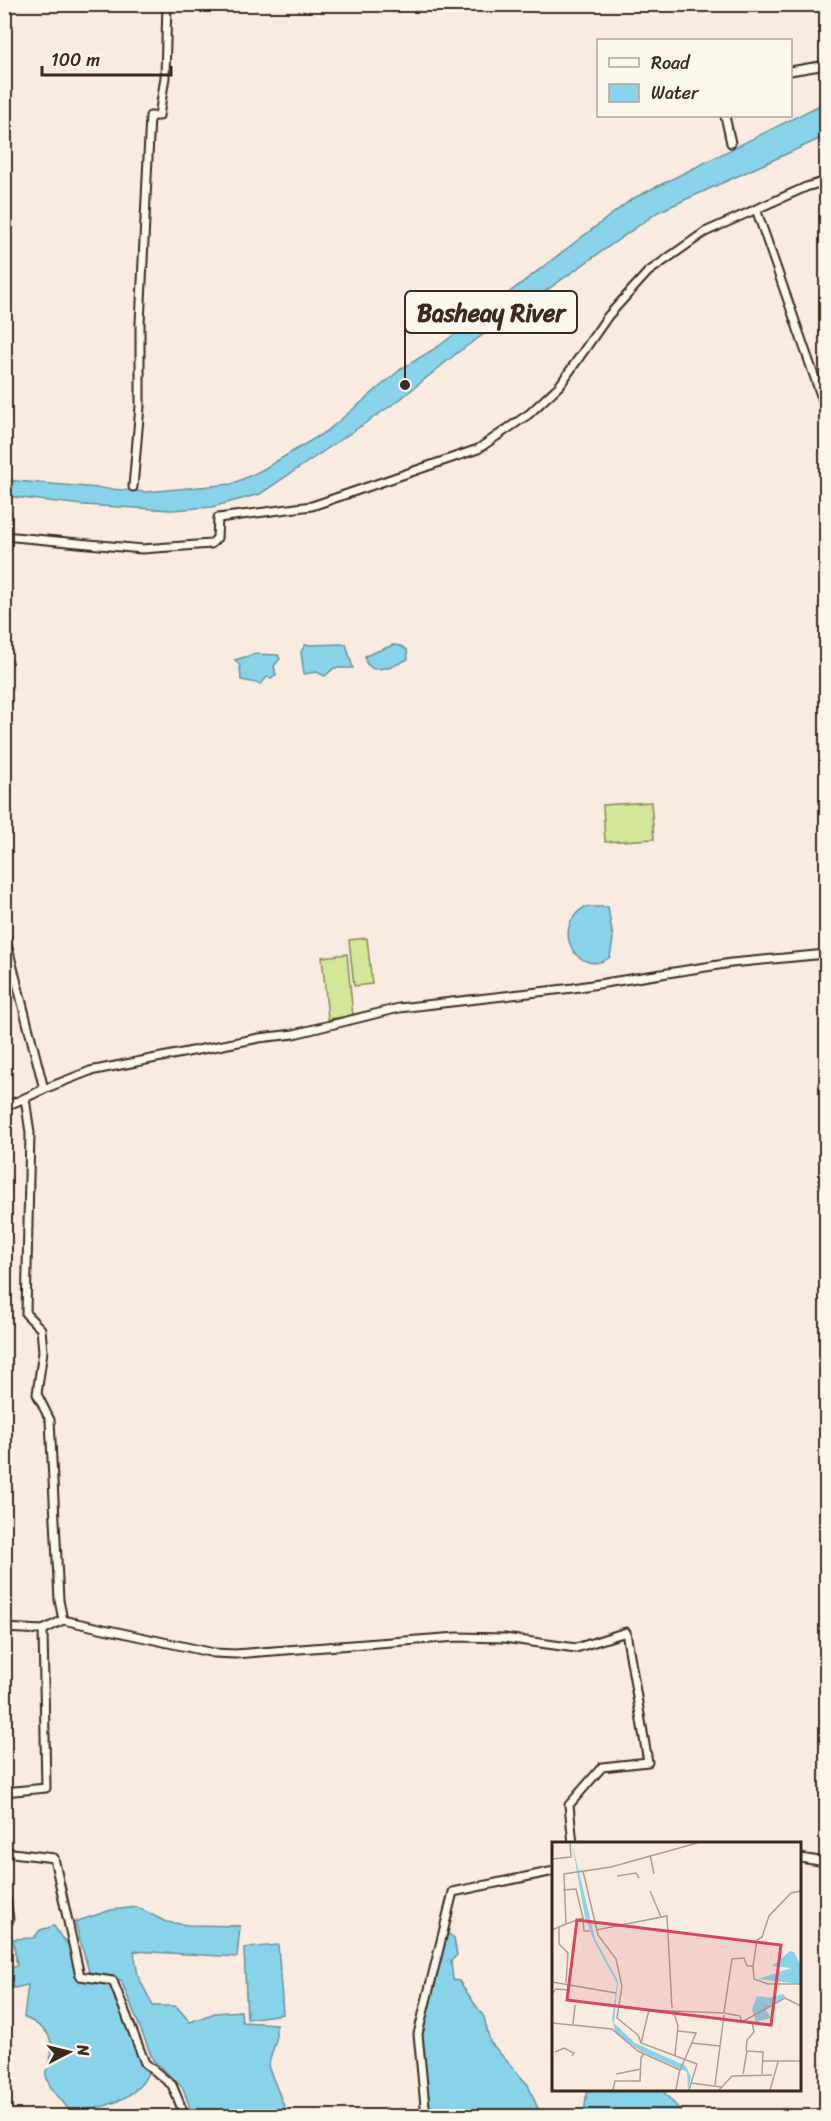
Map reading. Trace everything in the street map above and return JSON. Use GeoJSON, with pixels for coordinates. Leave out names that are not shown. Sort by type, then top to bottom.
{"type":"FeatureCollection","features":[{"type":"Feature","properties":{"kind":"street"},"geometry":{"type":"LineString","coordinates":[[133,487],[140,406],[140,323],[150,117],[159,116],[165,76],[167,4]]}},
{"type":"Feature","properties":{"kind":"street"},"geometry":{"type":"LineString","coordinates":[[792,71],[826,65]]}},
{"type":"Feature","properties":{"kind":"street"},"geometry":{"type":"LineString","coordinates":[[725,117],[731,143]]}},
{"type":"Feature","properties":{"kind":"street"},"geometry":{"type":"LineString","coordinates":[[4,536],[142,549],[211,544],[217,538],[218,518],[312,506],[478,449],[529,414],[560,385],[608,316],[648,272],[705,232],[826,181]]}},
{"type":"Feature","properties":{"kind":"street"},"geometry":{"type":"LineString","coordinates":[[756,209],[826,410]]}},
{"type":"Feature","properties":{"kind":"street"},"geometry":{"type":"LineString","coordinates":[[4,921],[7,944],[44,1089]]}},
{"type":"Feature","properties":{"kind":"street"},"geometry":{"type":"LineString","coordinates":[[4,1107],[90,1071],[216,1046],[304,1032],[399,1008],[573,988],[731,963],[826,954]]}},
{"type":"Feature","properties":{"kind":"street"},"geometry":{"type":"LineString","coordinates":[[25,1098],[30,1133],[26,1314],[41,1329],[44,1351],[37,1394],[50,1420],[59,1600],[63,1620]]}},
{"type":"Feature","properties":{"kind":"street"},"geometry":{"type":"LineString","coordinates":[[4,1628],[43,1630],[63,1620],[214,1653],[235,1654],[457,1637],[504,1638],[576,1648],[626,1632],[648,1762],[602,1767],[568,1805],[573,1842]]}},
{"type":"Feature","properties":{"kind":"street"},"geometry":{"type":"LineString","coordinates":[[4,1791],[46,1788],[43,1630]]}},
{"type":"Feature","properties":{"kind":"street"},"geometry":{"type":"LineString","coordinates":[[4,1852],[54,1858],[80,1976],[113,1981],[145,2063],[172,2085],[185,2116]]}},
{"type":"Feature","properties":{"kind":"street"},"geometry":{"type":"LineString","coordinates":[[801,1858],[826,1862]]}},
{"type":"Feature","properties":{"kind":"street"},"geometry":{"type":"LineString","coordinates":[[426,2116],[418,2034],[453,1892],[552,1870]]}},
{"type":"Feature","properties":{"kind":"street"},"geometry":{"type":"LineString","coordinates":[[4,1881],[9,1920],[4,1926]]}},
{"type":"Feature","properties":{"kind":"green space"},"geometry":{"type":"Polygon","coordinates":[[[651,802],[654,839],[605,842],[603,805],[651,802]]]}},
{"type":"Feature","properties":{"kind":"green space"},"geometry":{"type":"Polygon","coordinates":[[[367,938],[372,984],[354,986],[349,940],[367,938]]]}},
{"type":"Feature","properties":{"kind":"green space"},"geometry":{"type":"Polygon","coordinates":[[[347,954],[353,1016],[328,1019],[322,957],[347,954]]]}},
{"type":"Feature","properties":{"kind":"water"},"geometry":{"type":"Polygon","coordinates":[[[826,102],[826,136],[658,212],[457,353],[398,401],[260,494],[212,507],[172,510],[83,505],[5,496],[5,480],[146,492],[232,484],[262,470],[327,431],[401,369],[439,346],[632,199],[826,102]]]}},
{"type":"Feature","properties":{"kind":"water"},"geometry":{"type":"Polygon","coordinates":[[[346,644],[353,668],[334,668],[325,676],[317,672],[304,674],[301,652],[305,645],[346,644]]]}},
{"type":"Feature","properties":{"kind":"water"},"geometry":{"type":"Polygon","coordinates":[[[393,645],[407,650],[408,659],[389,668],[373,669],[366,663],[365,656],[393,645]]]}},
{"type":"Feature","properties":{"kind":"water"},"geometry":{"type":"Polygon","coordinates":[[[255,654],[278,655],[280,659],[274,666],[276,675],[271,678],[267,677],[261,684],[241,680],[240,666],[235,660],[255,654]]]}},
{"type":"Feature","properties":{"kind":"water"},"geometry":{"type":"Polygon","coordinates":[[[585,907],[608,907],[613,939],[610,957],[599,962],[588,962],[579,957],[568,938],[569,927],[574,916],[585,907]]]}},
{"type":"Feature","properties":{"kind":"water"},"geometry":{"type":"Polygon","coordinates":[[[137,1907],[166,1922],[188,1925],[240,1926],[237,1957],[134,1951],[138,1976],[153,2006],[176,2006],[190,2022],[215,2013],[241,2011],[242,2022],[276,2024],[276,2040],[268,2066],[288,2116],[193,2116],[183,2088],[153,2060],[121,1980],[90,1975],[75,1922],[111,1910],[137,1907]]]}},
{"type":"Feature","properties":{"kind":"water"},"geometry":{"type":"Polygon","coordinates":[[[54,1926],[73,1949],[82,1979],[116,1988],[149,2070],[137,2089],[127,2096],[117,2102],[93,2109],[70,2112],[48,2083],[46,2069],[50,2059],[50,2038],[43,2028],[24,2017],[28,1985],[5,1990],[4,1969],[17,1966],[13,1939],[34,1938],[40,1930],[54,1926]]]}},
{"type":"Feature","properties":{"kind":"water"},"geometry":{"type":"Polygon","coordinates":[[[449,1934],[454,1938],[457,1955],[451,1961],[453,1980],[459,1981],[484,2017],[490,2042],[528,2085],[538,2109],[544,2116],[428,2116],[420,2038],[443,1939],[449,1934]]]}},
{"type":"Feature","properties":{"kind":"water"},"geometry":{"type":"Polygon","coordinates":[[[278,1945],[283,2014],[247,2019],[244,1948],[278,1945]]]}},
{"type":"Feature","properties":{"kind":"water"},"geometry":{"type":"Polygon","coordinates":[[[587,2091],[663,2091],[685,2116],[586,2116],[584,2114],[587,2091]]]}},
{"type":"Feature","properties":{"kind":"place","name":"Basheay River"},"geometry":{"type":"Point","coordinates":[405,385]}}]}
